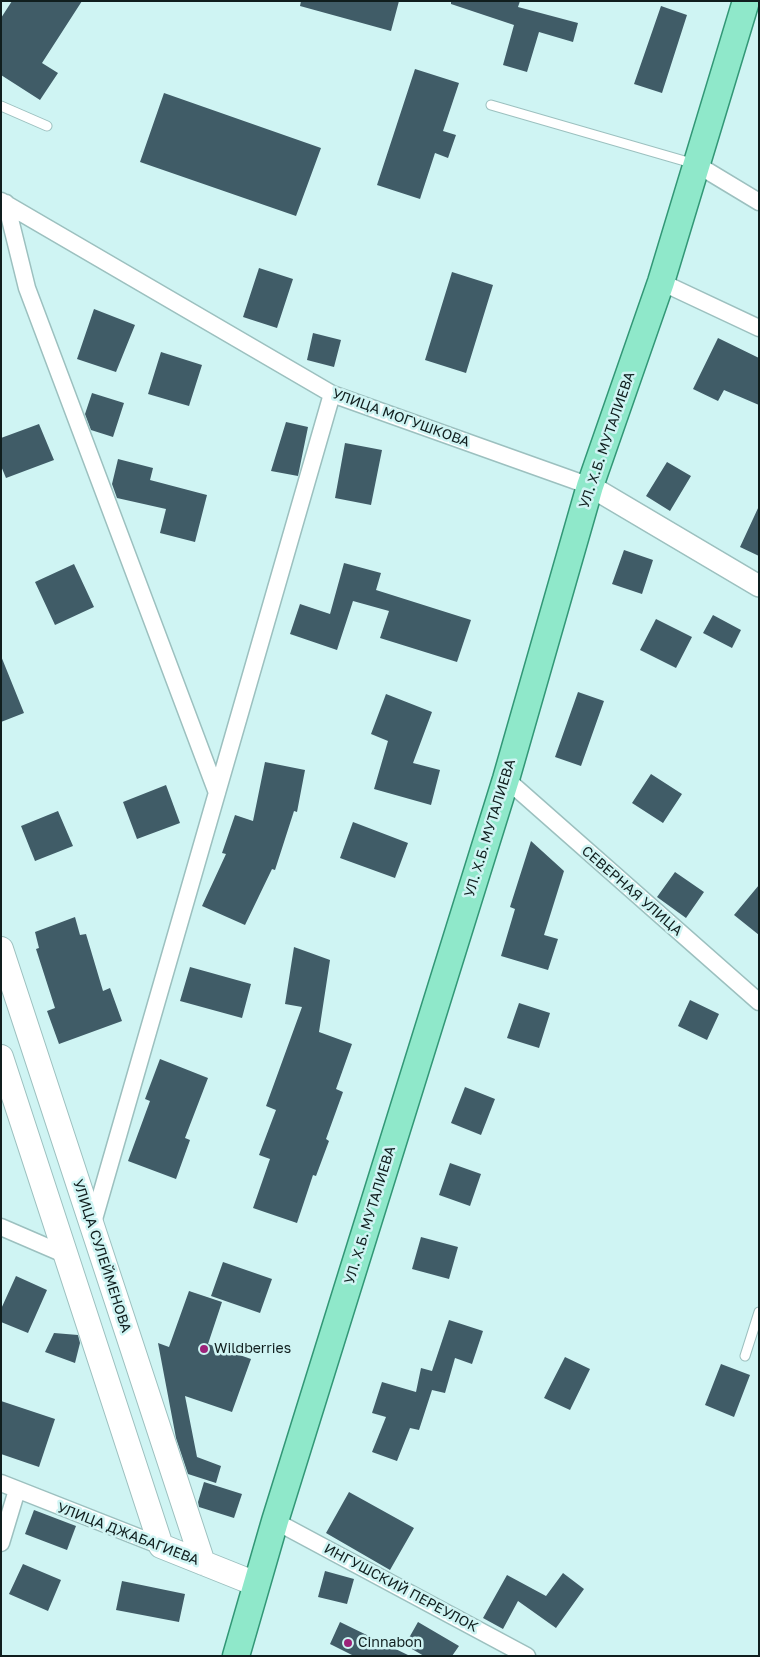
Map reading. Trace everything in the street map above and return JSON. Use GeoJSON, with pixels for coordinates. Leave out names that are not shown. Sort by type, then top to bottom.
{"type":"FeatureCollection","features":[{"type":"Feature","properties":{"kind":"main road","name":"УЛ. Х.Б. МУТАЛИЕВА"},"geometry":{"type":"LineString","coordinates":[[236,1656],[274,1520],[506,779],[590,486],[661,282],[746,1]]}},
{"type":"Feature","properties":{"kind":"main road","name":"УЛИЦА СУЛЕЙМЕНОВА"},"geometry":{"type":"LineString","coordinates":[[1,949],[203,1563]]}},
{"type":"Feature","properties":{"kind":"main road"},"geometry":{"type":"LineString","coordinates":[[1,1057],[161,1546]]}},
{"type":"Feature","properties":{"kind":"main road","name":"УЛИЦА ДЖАБАГИЕВА"},"geometry":{"type":"LineString","coordinates":[[161,1546],[256,1584]]}},
{"type":"Feature","properties":{"kind":"street"},"geometry":{"type":"LineString","coordinates":[[696,164],[759,202]]}},
{"type":"Feature","properties":{"kind":"street"},"geometry":{"type":"LineString","coordinates":[[4,202],[26,288],[217,793]]}},
{"type":"Feature","properties":{"kind":"street","name":"УЛИЦА МОГУШКОВА"},"geometry":{"type":"LineString","coordinates":[[4,202],[332,394],[590,486],[759,586]]}},
{"type":"Feature","properties":{"kind":"street"},"geometry":{"type":"LineString","coordinates":[[661,282],[759,328]]}},
{"type":"Feature","properties":{"kind":"street"},"geometry":{"type":"LineString","coordinates":[[92,1226],[332,394]]}},
{"type":"Feature","properties":{"kind":"street","name":"СЕВЕРНАЯ УЛИЦА"},"geometry":{"type":"LineString","coordinates":[[506,779],[759,1002]]}},
{"type":"Feature","properties":{"kind":"street"},"geometry":{"type":"LineString","coordinates":[[1,1227],[66,1255]]}},
{"type":"Feature","properties":{"kind":"street","name":"УЛИЦА ДЖАБАГИЕВА"},"geometry":{"type":"LineString","coordinates":[[1,1483],[161,1546]]}},
{"type":"Feature","properties":{"kind":"street"},"geometry":{"type":"LineString","coordinates":[[1,1543],[17,1490]]}},
{"type":"Feature","properties":{"kind":"street","name":"ИНГУШСКИЙ ПЕРЕУЛОК"},"geometry":{"type":"LineString","coordinates":[[274,1520],[527,1656]]}},
{"type":"Feature","properties":{"kind":"lane"},"geometry":{"type":"LineString","coordinates":[[491,105],[696,164]]}},
{"type":"Feature","properties":{"kind":"lane"},"geometry":{"type":"LineString","coordinates":[[1,106],[47,126]]}},
{"type":"Feature","properties":{"kind":"lane"},"geometry":{"type":"LineString","coordinates":[[746,1356],[759,1312]]}},
{"type":"Feature","properties":{"kind":"building"},"geometry":{"type":"Polygon","coordinates":[[[12,1],[82,1],[42,63],[58,73],[40,100],[1,75],[1,18],[12,1]]]}},
{"type":"Feature","properties":{"kind":"building"},"geometry":{"type":"Polygon","coordinates":[[[301,1],[399,1],[391,31],[300,6],[301,1]]]}},
{"type":"Feature","properties":{"kind":"building"},"geometry":{"type":"Polygon","coordinates":[[[451,1],[520,1],[518,7],[578,23],[573,42],[539,32],[527,72],[503,65],[514,25],[451,4],[451,1]]]}},
{"type":"Feature","properties":{"kind":"building"},"geometry":{"type":"Polygon","coordinates":[[[661,6],[687,15],[662,93],[634,84],[661,6]]]}},
{"type":"Feature","properties":{"kind":"building"},"geometry":{"type":"Polygon","coordinates":[[[415,69],[459,83],[443,131],[456,135],[448,158],[435,153],[420,199],[377,185],[415,69]]]}},
{"type":"Feature","properties":{"kind":"building"},"geometry":{"type":"Polygon","coordinates":[[[164,93],[321,148],[296,216],[140,162],[164,93]]]}},
{"type":"Feature","properties":{"kind":"building"},"geometry":{"type":"Polygon","coordinates":[[[259,268],[293,279],[277,328],[243,317],[259,268]]]}},
{"type":"Feature","properties":{"kind":"building"},"geometry":{"type":"Polygon","coordinates":[[[452,272],[493,285],[466,373],[425,360],[452,272]]]}},
{"type":"Feature","properties":{"kind":"building"},"geometry":{"type":"Polygon","coordinates":[[[94,309],[135,325],[116,372],[77,359],[94,309]]]}},
{"type":"Feature","properties":{"kind":"building"},"geometry":{"type":"Polygon","coordinates":[[[313,333],[341,340],[334,367],[307,360],[313,333]]]}},
{"type":"Feature","properties":{"kind":"building"},"geometry":{"type":"Polygon","coordinates":[[[718,338],[759,358],[759,405],[724,390],[718,401],[693,389],[718,338]]]}},
{"type":"Feature","properties":{"kind":"building"},"geometry":{"type":"Polygon","coordinates":[[[161,352],[202,365],[189,406],[148,394],[161,352]]]}},
{"type":"Feature","properties":{"kind":"building"},"geometry":{"type":"Polygon","coordinates":[[[92,393],[124,403],[113,437],[91,430],[85,414],[92,393]]]}},
{"type":"Feature","properties":{"kind":"building"},"geometry":{"type":"Polygon","coordinates":[[[286,422],[308,427],[298,476],[271,471],[286,422]]]}},
{"type":"Feature","properties":{"kind":"building"},"geometry":{"type":"Polygon","coordinates":[[[39,424],[54,460],[6,478],[1,466],[1,438],[39,424]]]}},
{"type":"Feature","properties":{"kind":"building"},"geometry":{"type":"Polygon","coordinates":[[[345,443],[382,450],[371,505],[335,498],[345,443]]]}},
{"type":"Feature","properties":{"kind":"building"},"geometry":{"type":"Polygon","coordinates":[[[118,459],[153,468],[150,480],[207,495],[195,542],[160,533],[166,509],[117,498],[112,484],[118,459]]]}},
{"type":"Feature","properties":{"kind":"building"},"geometry":{"type":"Polygon","coordinates":[[[667,462],[691,476],[670,511],[646,496],[667,462]]]}},
{"type":"Feature","properties":{"kind":"building"},"geometry":{"type":"Polygon","coordinates":[[[759,506],[759,556],[740,547],[759,506]]]}},
{"type":"Feature","properties":{"kind":"building"},"geometry":{"type":"Polygon","coordinates":[[[624,550],[653,560],[642,594],[612,584],[624,550]]]}},
{"type":"Feature","properties":{"kind":"building"},"geometry":{"type":"Polygon","coordinates":[[[344,563],[381,573],[376,590],[471,620],[457,662],[380,638],[389,611],[353,601],[337,650],[290,634],[300,604],[330,614],[344,563]]]}},
{"type":"Feature","properties":{"kind":"building"},"geometry":{"type":"Polygon","coordinates":[[[74,564],[94,607],[55,625],[35,582],[74,564]]]}},
{"type":"Feature","properties":{"kind":"building"},"geometry":{"type":"Polygon","coordinates":[[[713,615],[741,630],[732,648],[703,633],[713,615]]]}},
{"type":"Feature","properties":{"kind":"building"},"geometry":{"type":"Polygon","coordinates":[[[656,619],[692,637],[676,668],[640,650],[656,619]]]}},
{"type":"Feature","properties":{"kind":"building"},"geometry":{"type":"Polygon","coordinates":[[[1,656],[24,713],[1,722],[1,656]]]}},
{"type":"Feature","properties":{"kind":"building"},"geometry":{"type":"Polygon","coordinates":[[[578,692],[604,701],[581,766],[555,757],[578,692]]]}},
{"type":"Feature","properties":{"kind":"building"},"geometry":{"type":"Polygon","coordinates":[[[386,694],[432,712],[413,763],[440,770],[431,805],[374,789],[388,741],[371,734],[386,694]]]}},
{"type":"Feature","properties":{"kind":"building"},"geometry":{"type":"Polygon","coordinates":[[[265,762],[305,770],[297,812],[294,811],[275,870],[272,869],[245,925],[202,906],[226,854],[222,853],[235,815],[253,821],[265,762]]]}},
{"type":"Feature","properties":{"kind":"building"},"geometry":{"type":"Polygon","coordinates":[[[651,774],[682,794],[663,823],[632,803],[651,774]]]}},
{"type":"Feature","properties":{"kind":"building"},"geometry":{"type":"Polygon","coordinates":[[[166,785],[180,823],[137,839],[123,802],[166,785]]]}},
{"type":"Feature","properties":{"kind":"building"},"geometry":{"type":"Polygon","coordinates":[[[58,811],[73,846],[35,861],[21,826],[58,811]]]}},
{"type":"Feature","properties":{"kind":"building"},"geometry":{"type":"Polygon","coordinates":[[[353,822],[408,843],[395,878],[340,858],[353,822]]]}},
{"type":"Feature","properties":{"kind":"building"},"geometry":{"type":"Polygon","coordinates":[[[531,841],[564,871],[544,935],[558,939],[548,970],[501,956],[515,909],[510,907],[531,841]]]}},
{"type":"Feature","properties":{"kind":"building"},"geometry":{"type":"Polygon","coordinates":[[[675,872],[704,892],[686,918],[657,897],[675,872]]]}},
{"type":"Feature","properties":{"kind":"building"},"geometry":{"type":"Polygon","coordinates":[[[759,885],[759,935],[734,915],[759,885]]]}},
{"type":"Feature","properties":{"kind":"building"},"geometry":{"type":"Polygon","coordinates":[[[75,917],[80,935],[86,934],[103,991],[110,988],[122,1021],[59,1044],[47,1011],[55,1008],[36,949],[39,948],[35,932],[75,917]]]}},
{"type":"Feature","properties":{"kind":"building"},"geometry":{"type":"Polygon","coordinates":[[[294,947],[330,960],[319,1032],[352,1044],[336,1089],[343,1092],[326,1139],[329,1141],[316,1176],[313,1175],[297,1223],[253,1208],[270,1159],[259,1155],[276,1110],[266,1106],[302,1007],[285,1004],[294,947]]]}},
{"type":"Feature","properties":{"kind":"building"},"geometry":{"type":"Polygon","coordinates":[[[190,967],[251,984],[242,1018],[180,1001],[190,967]]]}},
{"type":"Feature","properties":{"kind":"building"},"geometry":{"type":"Polygon","coordinates":[[[690,1000],[719,1014],[707,1040],[678,1026],[690,1000]]]}},
{"type":"Feature","properties":{"kind":"building"},"geometry":{"type":"Polygon","coordinates":[[[519,1003],[550,1013],[539,1048],[507,1038],[519,1003]]]}},
{"type":"Feature","properties":{"kind":"building"},"geometry":{"type":"Polygon","coordinates":[[[160,1059],[208,1078],[185,1138],[190,1140],[176,1179],[128,1161],[150,1101],[145,1099],[160,1059]]]}},
{"type":"Feature","properties":{"kind":"building"},"geometry":{"type":"Polygon","coordinates":[[[465,1087],[495,1099],[481,1135],[451,1123],[465,1087]]]}},
{"type":"Feature","properties":{"kind":"building"},"geometry":{"type":"Polygon","coordinates":[[[450,1163],[481,1174],[470,1206],[439,1195],[450,1163]]]}},
{"type":"Feature","properties":{"kind":"building"},"geometry":{"type":"Polygon","coordinates":[[[421,1237],[458,1247],[449,1279],[412,1269],[421,1237]]]}},
{"type":"Feature","properties":{"kind":"building"},"geometry":{"type":"Polygon","coordinates":[[[223,1262],[272,1279],[260,1313],[211,1296],[223,1262]]]}},
{"type":"Feature","properties":{"kind":"building"},"geometry":{"type":"Polygon","coordinates":[[[16,1276],[47,1290],[28,1333],[1,1322],[1,1309],[16,1276]]]}},
{"type":"Feature","properties":{"kind":"building"},"geometry":{"type":"Polygon","coordinates":[[[189,1291],[222,1302],[208,1344],[251,1359],[232,1412],[185,1396],[197,1457],[221,1466],[216,1483],[188,1474],[176,1438],[158,1343],[169,1347],[189,1291]]]}},
{"type":"Feature","properties":{"kind":"building"},"geometry":{"type":"Polygon","coordinates":[[[449,1320],[483,1331],[472,1364],[455,1358],[445,1393],[432,1390],[419,1430],[410,1428],[397,1461],[372,1452],[386,1417],[372,1413],[382,1382],[416,1392],[421,1368],[432,1371],[449,1320]]]}},
{"type":"Feature","properties":{"kind":"building"},"geometry":{"type":"Polygon","coordinates":[[[54,1333],[78,1335],[80,1343],[75,1363],[45,1352],[54,1333]]]}},
{"type":"Feature","properties":{"kind":"building"},"geometry":{"type":"Polygon","coordinates":[[[565,1357],[590,1369],[570,1410],[544,1398],[565,1357]]]}},
{"type":"Feature","properties":{"kind":"building"},"geometry":{"type":"Polygon","coordinates":[[[721,1364],[750,1375],[734,1417],[705,1405],[721,1364]]]}},
{"type":"Feature","properties":{"kind":"building"},"geometry":{"type":"Polygon","coordinates":[[[1,1401],[55,1419],[39,1467],[1,1454],[1,1401]]]}},
{"type":"Feature","properties":{"kind":"building"},"geometry":{"type":"Polygon","coordinates":[[[204,1482],[242,1494],[234,1518],[199,1507],[198,1502],[204,1482]]]}},
{"type":"Feature","properties":{"kind":"building"},"geometry":{"type":"Polygon","coordinates":[[[349,1492],[414,1528],[390,1570],[326,1533],[349,1492]]]}},
{"type":"Feature","properties":{"kind":"building"},"geometry":{"type":"Polygon","coordinates":[[[34,1510],[76,1526],[67,1550],[25,1534],[34,1510]]]}},
{"type":"Feature","properties":{"kind":"building"},"geometry":{"type":"Polygon","coordinates":[[[23,1564],[61,1580],[48,1611],[9,1594],[23,1564]]]}},
{"type":"Feature","properties":{"kind":"building"},"geometry":{"type":"Polygon","coordinates":[[[325,1571],[354,1579],[347,1604],[318,1597],[325,1571]]]}},
{"type":"Feature","properties":{"kind":"building"},"geometry":{"type":"Polygon","coordinates":[[[563,1573],[584,1589],[556,1628],[518,1601],[503,1629],[483,1618],[507,1575],[546,1596],[563,1573]]]}},
{"type":"Feature","properties":{"kind":"building"},"geometry":{"type":"Polygon","coordinates":[[[122,1581],[185,1594],[179,1622],[116,1610],[122,1581]]]}},
{"type":"Feature","properties":{"kind":"building"},"geometry":{"type":"Polygon","coordinates":[[[340,1622],[410,1656],[354,1656],[330,1644],[340,1622]]]}},
{"type":"Feature","properties":{"kind":"building"},"geometry":{"type":"Polygon","coordinates":[[[418,1622],[459,1646],[452,1656],[424,1656],[405,1645],[418,1622]]]}},
{"type":"Feature","properties":{"kind":"place","name":"Wildberries"},"geometry":{"type":"Point","coordinates":[204,1349]}},
{"type":"Feature","properties":{"kind":"place","name":"Cinnabon"},"geometry":{"type":"Point","coordinates":[348,1643]}}]}
